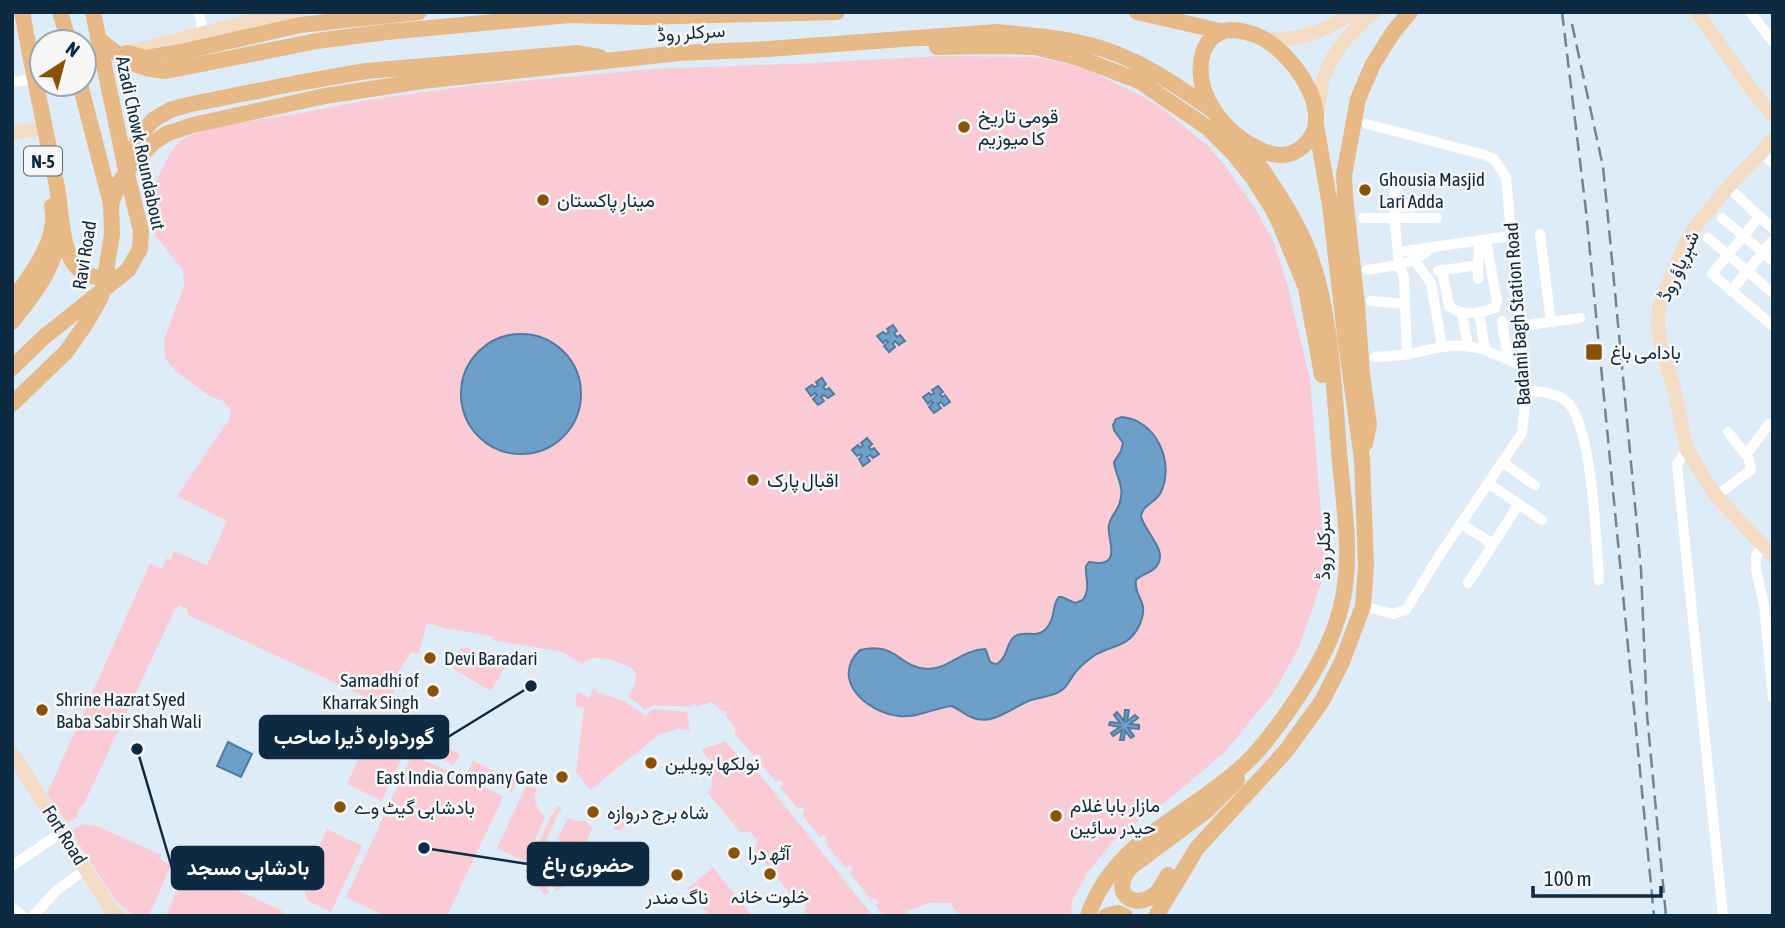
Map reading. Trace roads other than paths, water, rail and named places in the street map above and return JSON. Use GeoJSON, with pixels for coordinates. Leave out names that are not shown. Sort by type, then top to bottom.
{"type":"FeatureCollection","features":[{"type":"Feature","properties":{"kind":"main road"},"geometry":{"type":"LineString","coordinates":[[100,12],[104,28],[112,41],[133,55],[146,58],[300,25],[419,12]]}},
{"type":"Feature","properties":{"kind":"main road"},"geometry":{"type":"LineString","coordinates":[[98,53],[102,58],[114,61],[203,33],[297,12]]}},
{"type":"Feature","properties":{"kind":"main road","name":"سرکلر روڈ"},"geometry":{"type":"LineString","coordinates":[[531,12],[642,17],[837,12]]}},
{"type":"Feature","properties":{"kind":"main road"},"geometry":{"type":"LineString","coordinates":[[1137,12],[1220,31],[1246,31],[1266,40],[1285,57],[1310,92],[1317,119],[1330,205],[1362,460],[1366,566],[1363,606],[1333,682],[1286,751],[1197,848],[1156,916]]}},
{"type":"Feature","properties":{"kind":"main road"},"geometry":{"type":"LineString","coordinates":[[1266,40],[1290,40],[1308,36],[1327,29],[1353,12]]}},
{"type":"Feature","properties":{"kind":"main road"},"geometry":{"type":"LineString","coordinates":[[1220,31],[1209,40],[1200,63],[1201,81],[1215,112],[1242,140],[1265,152],[1288,155],[1298,150],[1312,136],[1323,79],[1335,55],[1357,26],[1374,12]]}},
{"type":"Feature","properties":{"kind":"main road"},"geometry":{"type":"LineString","coordinates":[[1362,460],[1369,424],[1344,175],[1358,99],[1373,64],[1410,12]]}},
{"type":"Feature","properties":{"kind":"main road"},"geometry":{"type":"LineString","coordinates":[[1697,12],[1751,89],[1773,115]]}},
{"type":"Feature","properties":{"kind":"main road","name":"سرکلر روڈ"},"geometry":{"type":"LineString","coordinates":[[98,47],[137,66],[166,71],[317,41],[572,14]]}},
{"type":"Feature","properties":{"kind":"main road"},"geometry":{"type":"LineString","coordinates":[[16,17],[68,249],[77,267],[87,275],[120,277]]}},
{"type":"Feature","properties":{"kind":"main road","name":"Ravi Road"},"geometry":{"type":"LineString","coordinates":[[12,301],[45,250],[54,214],[37,130],[20,81],[16,17]]}},
{"type":"Feature","properties":{"kind":"main road","name":"سرکلر روڈ"},"geometry":{"type":"LineString","coordinates":[[111,204],[119,183],[132,164],[159,138],[186,127],[339,93],[422,81],[679,53],[997,32],[1029,35],[1087,44],[1131,60],[1215,112]]}},
{"type":"Feature","properties":{"kind":"main road"},"geometry":{"type":"LineString","coordinates":[[834,44],[865,50],[1035,47],[1094,63],[1131,77],[1208,128],[1253,178],[1272,208],[1292,251],[1306,288],[1325,406],[1337,426]]}},
{"type":"Feature","properties":{"kind":"main road","name":"سرکلر روڈ"},"geometry":{"type":"LineString","coordinates":[[126,170],[133,148],[146,128],[153,120],[170,110],[279,86],[366,71],[578,53],[612,60]]}},
{"type":"Feature","properties":{"kind":"main road","name":"Azadi Chowk Roundabout"},"geometry":{"type":"LineString","coordinates":[[12,368],[44,337],[128,270],[140,249],[141,239],[126,170],[98,69]]}},
{"type":"Feature","properties":{"kind":"main road","name":"Ravi Road"},"geometry":{"type":"LineString","coordinates":[[12,404],[66,352],[101,297],[111,234],[111,204],[84,98]]}},
{"type":"Feature","properties":{"kind":"main road"},"geometry":{"type":"LineString","coordinates":[[12,133],[37,130]]}},
{"type":"Feature","properties":{"kind":"main road","name":"شېرپاؤ روڈ"},"geometry":{"type":"LineString","coordinates":[[1768,550],[1716,496],[1687,450],[1658,325],[1659,307],[1694,228],[1773,139]]}},
{"type":"Feature","properties":{"kind":"main road","name":"سرکلر روڈ"},"geometry":{"type":"LineString","coordinates":[[1088,916],[1099,888],[1132,849],[1233,775],[1254,756],[1309,681],[1336,623],[1342,600],[1348,548],[1327,327],[1318,285],[1305,244],[1277,191],[1242,140]]}},
{"type":"Feature","properties":{"kind":"main road"},"geometry":{"type":"LineString","coordinates":[[12,322],[50,269],[57,246],[60,204]]}},
{"type":"Feature","properties":{"kind":"main road","name":"Fort Road"},"geometry":{"type":"LineString","coordinates":[[12,753],[113,914]]}},
{"type":"Feature","properties":{"kind":"main road"},"geometry":{"type":"LineString","coordinates":[[1197,848],[1180,859],[1150,898],[1136,901],[1126,896],[1122,878],[1132,866],[1217,801],[1254,756]]}},
{"type":"Feature","properties":{"kind":"main road"},"geometry":{"type":"LineString","coordinates":[[1106,916],[1118,913],[1125,916]]}},
{"type":"Feature","properties":{"kind":"street"},"geometry":{"type":"LineString","coordinates":[[199,12],[203,33]]}},
{"type":"Feature","properties":{"kind":"street"},"geometry":{"type":"LineString","coordinates":[[1750,12],[1773,41]]}},
{"type":"Feature","properties":{"kind":"street","name":"Badami Bagh Station Road"},"geometry":{"type":"LineString","coordinates":[[1363,606],[1393,614],[1406,610],[1522,433],[1525,390],[1506,177],[1494,159],[1462,148],[1367,124]]}},
{"type":"Feature","properties":{"kind":"street"},"geometry":{"type":"LineString","coordinates":[[1762,153],[1773,163]]}},
{"type":"Feature","properties":{"kind":"street"},"geometry":{"type":"LineString","coordinates":[[1396,181],[1395,219],[1399,265],[1404,277],[1407,354]]}},
{"type":"Feature","properties":{"kind":"street"},"geometry":{"type":"LineString","coordinates":[[1728,187],[1773,229]]}},
{"type":"Feature","properties":{"kind":"street"},"geometry":{"type":"LineString","coordinates":[[1395,207],[1436,205]]}},
{"type":"Feature","properties":{"kind":"street"},"geometry":{"type":"LineString","coordinates":[[1759,217],[1712,274],[1773,326]]}},
{"type":"Feature","properties":{"kind":"street"},"geometry":{"type":"LineString","coordinates":[[1363,218],[1437,218]]}},
{"type":"Feature","properties":{"kind":"street"},"geometry":{"type":"LineString","coordinates":[[1722,218],[1773,261]]}},
{"type":"Feature","properties":{"kind":"street"},"geometry":{"type":"LineString","coordinates":[[1540,234],[1551,322]]}},
{"type":"Feature","properties":{"kind":"street"},"geometry":{"type":"LineString","coordinates":[[1398,252],[1510,236]]}},
{"type":"Feature","properties":{"kind":"street"},"geometry":{"type":"LineString","coordinates":[[1708,239],[1773,293]]}},
{"type":"Feature","properties":{"kind":"street"},"geometry":{"type":"LineString","coordinates":[[1478,279],[1482,240]]}},
{"type":"Feature","properties":{"kind":"street"},"geometry":{"type":"LineString","coordinates":[[1482,240],[1497,301],[1495,308]]}},
{"type":"Feature","properties":{"kind":"street"},"geometry":{"type":"LineString","coordinates":[[1731,291],[1773,240]]}},
{"type":"Feature","properties":{"kind":"street"},"geometry":{"type":"LineString","coordinates":[[1450,245],[1449,306],[1462,313],[1479,312],[1518,302]]}},
{"type":"Feature","properties":{"kind":"street"},"geometry":{"type":"LineString","coordinates":[[1367,270],[1399,265],[1423,257],[1432,247]]}},
{"type":"Feature","properties":{"kind":"street"},"geometry":{"type":"LineString","coordinates":[[1414,260],[1431,283],[1442,346]]}},
{"type":"Feature","properties":{"kind":"street"},"geometry":{"type":"LineString","coordinates":[[1426,276],[1435,271],[1478,265]]}},
{"type":"Feature","properties":{"kind":"street"},"geometry":{"type":"LineString","coordinates":[[1371,302],[1405,304]]}},
{"type":"Feature","properties":{"kind":"street"},"geometry":{"type":"LineString","coordinates":[[1479,312],[1485,350]]}},
{"type":"Feature","properties":{"kind":"street"},"geometry":{"type":"LineString","coordinates":[[1462,313],[1468,346]]}},
{"type":"Feature","properties":{"kind":"street"},"geometry":{"type":"LineString","coordinates":[[1520,326],[1580,318]]}},
{"type":"Feature","properties":{"kind":"street"},"geometry":{"type":"LineString","coordinates":[[1502,321],[1508,360]]}},
{"type":"Feature","properties":{"kind":"street"},"geometry":{"type":"LineString","coordinates":[[1375,357],[1407,354],[1442,346],[1468,346],[1523,366]]}},
{"type":"Feature","properties":{"kind":"street"},"geometry":{"type":"LineString","coordinates":[[1525,390],[1566,400],[1581,429],[1587,452],[1599,580]]}},
{"type":"Feature","properties":{"kind":"street"},"geometry":{"type":"LineString","coordinates":[[1746,455],[1769,424]]}},
{"type":"Feature","properties":{"kind":"street"},"geometry":{"type":"LineString","coordinates":[[1716,496],[1751,470],[1749,459],[1728,432]]}},
{"type":"Feature","properties":{"kind":"street"},"geometry":{"type":"LineString","coordinates":[[1687,450],[1677,464],[1723,916]]}},
{"type":"Feature","properties":{"kind":"street"},"geometry":{"type":"LineString","coordinates":[[1502,463],[1535,485]]}},
{"type":"Feature","properties":{"kind":"street"},"geometry":{"type":"LineString","coordinates":[[1488,483],[1542,520]]}},
{"type":"Feature","properties":{"kind":"street"},"geometry":{"type":"LineString","coordinates":[[1468,583],[1519,504]]}},
{"type":"Feature","properties":{"kind":"street"},"geometry":{"type":"LineString","coordinates":[[1461,524],[1493,544]]}},
{"type":"Feature","properties":{"kind":"street"},"geometry":{"type":"LineString","coordinates":[[1768,550],[1756,556],[1756,570],[1764,605],[1773,698]]}},
{"type":"Feature","properties":{"kind":"street"},"geometry":{"type":"LineString","coordinates":[[12,866],[62,832]]}},
{"type":"Feature","properties":{"kind":"street"},"geometry":{"type":"LineString","coordinates":[[33,916],[57,890],[86,869]]}},
{"type":"Feature","properties":{"kind":"street"},"geometry":{"type":"LineString","coordinates":[[12,907],[22,916]]}},
{"type":"Feature","properties":{"kind":"water"},"geometry":{"type":"Polygon","coordinates":[[[893,325],[897,337],[900,335],[905,341],[899,345],[895,341],[895,347],[889,352],[884,346],[888,342],[886,340],[883,343],[877,336],[889,332],[887,329],[893,325]]]}},
{"type":"Feature","properties":{"kind":"water"},"geometry":{"type":"Polygon","coordinates":[[[521,334],[544,338],[564,351],[577,371],[581,394],[577,417],[564,437],[544,450],[521,454],[498,450],[478,437],[465,417],[461,394],[465,371],[478,351],[498,338],[521,334]]]}},
{"type":"Feature","properties":{"kind":"water"},"geometry":{"type":"Polygon","coordinates":[[[822,378],[826,384],[823,387],[826,390],[829,388],[834,394],[828,398],[824,395],[821,397],[824,401],[818,405],[813,399],[817,395],[815,393],[811,396],[806,389],[818,385],[816,382],[822,378]]]}},
{"type":"Feature","properties":{"kind":"water"},"geometry":{"type":"Polygon","coordinates":[[[938,386],[943,392],[940,394],[942,397],[945,395],[950,402],[944,406],[941,402],[938,404],[941,408],[934,413],[929,407],[933,403],[931,401],[928,404],[923,397],[934,393],[932,390],[938,386]]]}},
{"type":"Feature","properties":{"kind":"water"},"geometry":{"type":"Polygon","coordinates":[[[1122,417],[1134,420],[1153,434],[1160,444],[1166,468],[1161,492],[1144,509],[1141,516],[1160,555],[1155,568],[1136,580],[1143,610],[1135,633],[1125,642],[1095,655],[1079,668],[1058,692],[1031,700],[987,720],[968,716],[952,706],[913,716],[899,716],[887,714],[865,702],[856,693],[849,673],[852,661],[860,650],[882,649],[918,668],[928,669],[985,649],[990,661],[997,664],[1004,657],[1015,636],[1037,634],[1046,629],[1052,620],[1059,597],[1075,603],[1083,600],[1087,587],[1086,566],[1089,562],[1100,563],[1110,558],[1109,525],[1121,498],[1114,462],[1123,443],[1113,425],[1116,419],[1122,417]]]}},
{"type":"Feature","properties":{"kind":"water"},"geometry":{"type":"Polygon","coordinates":[[[867,438],[872,444],[869,447],[871,450],[874,448],[879,454],[873,458],[870,455],[867,457],[870,461],[863,466],[859,459],[862,456],[857,456],[852,450],[858,445],[860,448],[867,438]]]}},
{"type":"Feature","properties":{"kind":"water"},"geometry":{"type":"Polygon","coordinates":[[[1125,710],[1129,710],[1127,721],[1135,715],[1138,718],[1130,724],[1139,725],[1139,729],[1128,728],[1134,736],[1131,738],[1125,731],[1124,740],[1120,740],[1122,730],[1113,736],[1111,733],[1120,727],[1109,725],[1110,722],[1120,723],[1114,715],[1117,712],[1124,721],[1125,710]]]}},
{"type":"Feature","properties":{"kind":"water"},"geometry":{"type":"Polygon","coordinates":[[[228,742],[252,754],[241,777],[217,766],[228,742]]]}},
{"type":"Feature","properties":{"kind":"railway"},"geometry":{"type":"LineString","coordinates":[[1562,12],[1586,211],[1654,916]]}},
{"type":"Feature","properties":{"kind":"railway"},"geometry":{"type":"LineString","coordinates":[[1572,24],[1603,167],[1641,569],[1647,715],[1666,916]]}},
{"type":"Feature","properties":{"kind":"place","name":"قومی تاریخ کا میوزیم"},"geometry":{"type":"Point","coordinates":[964,127]}},
{"type":"Feature","properties":{"kind":"place","name":"Ghousia Masjid Lari Adda"},"geometry":{"type":"Point","coordinates":[1365,190]}},
{"type":"Feature","properties":{"kind":"place","name":"مینارِ پاکستان"},"geometry":{"type":"Point","coordinates":[543,200]}},
{"type":"Feature","properties":{"kind":"place","name":"بادامی باغ"},"geometry":{"type":"Point","coordinates":[1594,352]}},
{"type":"Feature","properties":{"kind":"place","name":"اقبال پارک"},"geometry":{"type":"Point","coordinates":[753,480]}},
{"type":"Feature","properties":{"kind":"place","name":"Devi Baradari"},"geometry":{"type":"Point","coordinates":[430,658]}},
{"type":"Feature","properties":{"kind":"place","name":"گوردوارہ ڈیرا صاحب"},"geometry":{"type":"Point","coordinates":[531,686]}},
{"type":"Feature","properties":{"kind":"place","name":"Samadhi of Kharrak Singh"},"geometry":{"type":"Point","coordinates":[433,691]}},
{"type":"Feature","properties":{"kind":"place","name":"Shrine Hazrat Syed Baba Sabir Shah Wali"},"geometry":{"type":"Point","coordinates":[42,710]}},
{"type":"Feature","properties":{"kind":"place","name":"بادشاہی مسجد"},"geometry":{"type":"Point","coordinates":[137,749]}},
{"type":"Feature","properties":{"kind":"place","name":"نولکھا پویلین"},"geometry":{"type":"Point","coordinates":[651,763]}},
{"type":"Feature","properties":{"kind":"place","name":"East India Company Gate"},"geometry":{"type":"Point","coordinates":[562,777]}},
{"type":"Feature","properties":{"kind":"place","name":"بادشاہی گیٹ وے"},"geometry":{"type":"Point","coordinates":[340,807]}},
{"type":"Feature","properties":{"kind":"place","name":"شاہ برج دروازہ"},"geometry":{"type":"Point","coordinates":[593,812]}},
{"type":"Feature","properties":{"kind":"place","name":"مازار بابا غلام حیدر سائِین"},"geometry":{"type":"Point","coordinates":[1056,816]}},
{"type":"Feature","properties":{"kind":"place","name":"حضوری باغ"},"geometry":{"type":"Point","coordinates":[424,848]}},
{"type":"Feature","properties":{"kind":"place","name":"آٹھ درا"},"geometry":{"type":"Point","coordinates":[734,853]}},
{"type":"Feature","properties":{"kind":"place","name":"خلوت خانہ"},"geometry":{"type":"Point","coordinates":[770,874]}},
{"type":"Feature","properties":{"kind":"place","name":"ناگ مندر"},"geometry":{"type":"Point","coordinates":[677,875]}}]}
